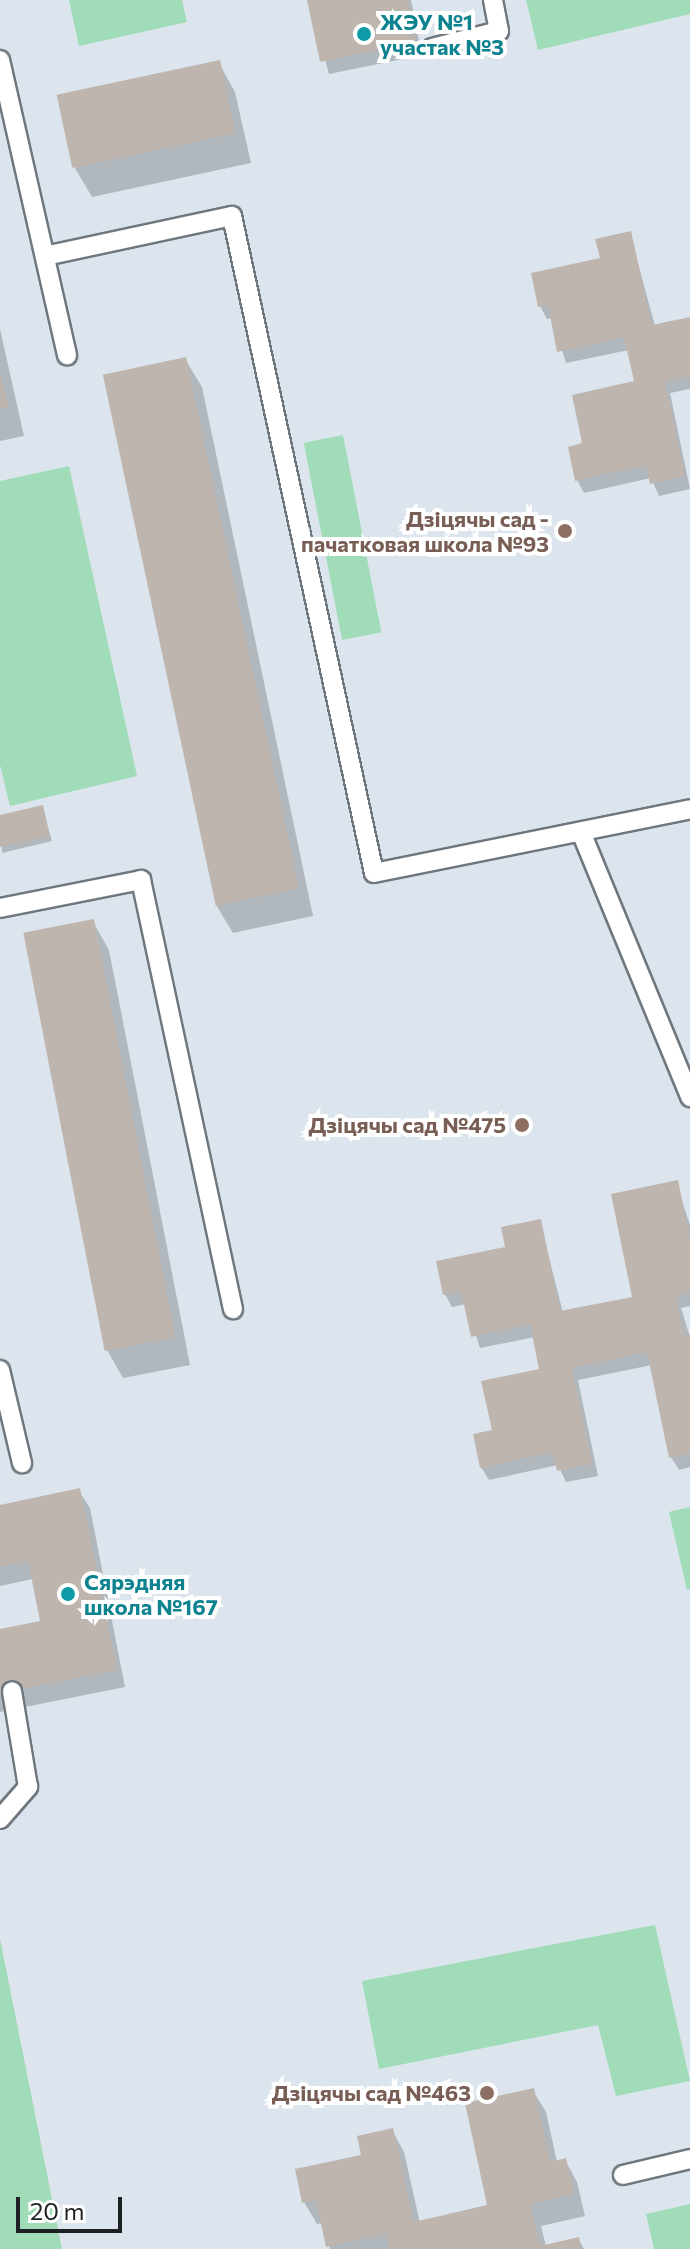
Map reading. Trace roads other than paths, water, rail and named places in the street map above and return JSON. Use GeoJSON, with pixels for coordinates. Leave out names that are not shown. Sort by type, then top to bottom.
{"type":"FeatureCollection","features":[{"type":"Feature","properties":{"kind":"lane"},"geometry":{"type":"LineString","coordinates":[[432,48],[499,31],[493,0]]}},
{"type":"Feature","properties":{"kind":"lane"},"geometry":{"type":"LineString","coordinates":[[0,60],[67,355]]}},
{"type":"Feature","properties":{"kind":"lane"},"geometry":{"type":"LineString","coordinates":[[45,256],[232,216],[374,873],[690,809]]}},
{"type":"Feature","properties":{"kind":"lane"},"geometry":{"type":"LineString","coordinates":[[581,832],[690,1097]]}},
{"type":"Feature","properties":{"kind":"lane"},"geometry":{"type":"LineString","coordinates":[[0,908],[141,880],[233,1309]]}},
{"type":"Feature","properties":{"kind":"lane"},"geometry":{"type":"LineString","coordinates":[[0,1370],[22,1463]]}},
{"type":"Feature","properties":{"kind":"lane"},"geometry":{"type":"LineString","coordinates":[[0,1819],[28,1787],[12,1691]]}},
{"type":"Feature","properties":{"kind":"lane"},"geometry":{"type":"LineString","coordinates":[[623,2175],[690,2159]]}},
{"type":"Feature","properties":{"kind":"place","name":"ЖЭУ №1 участак №3"},"geometry":{"type":"Point","coordinates":[364,34]}},
{"type":"Feature","properties":{"kind":"place","name":"Дзіцячы сад - пачатковая школа №93"},"geometry":{"type":"Point","coordinates":[565,531]}},
{"type":"Feature","properties":{"kind":"place","name":"Дзіцячы сад №475"},"geometry":{"type":"Point","coordinates":[522,1125]}},
{"type":"Feature","properties":{"kind":"place","name":"Сярэдняя школа №167"},"geometry":{"type":"Point","coordinates":[68,1594]}},
{"type":"Feature","properties":{"kind":"place","name":"Дзіцячы сад №463"},"geometry":{"type":"Point","coordinates":[487,2093]}}]}
